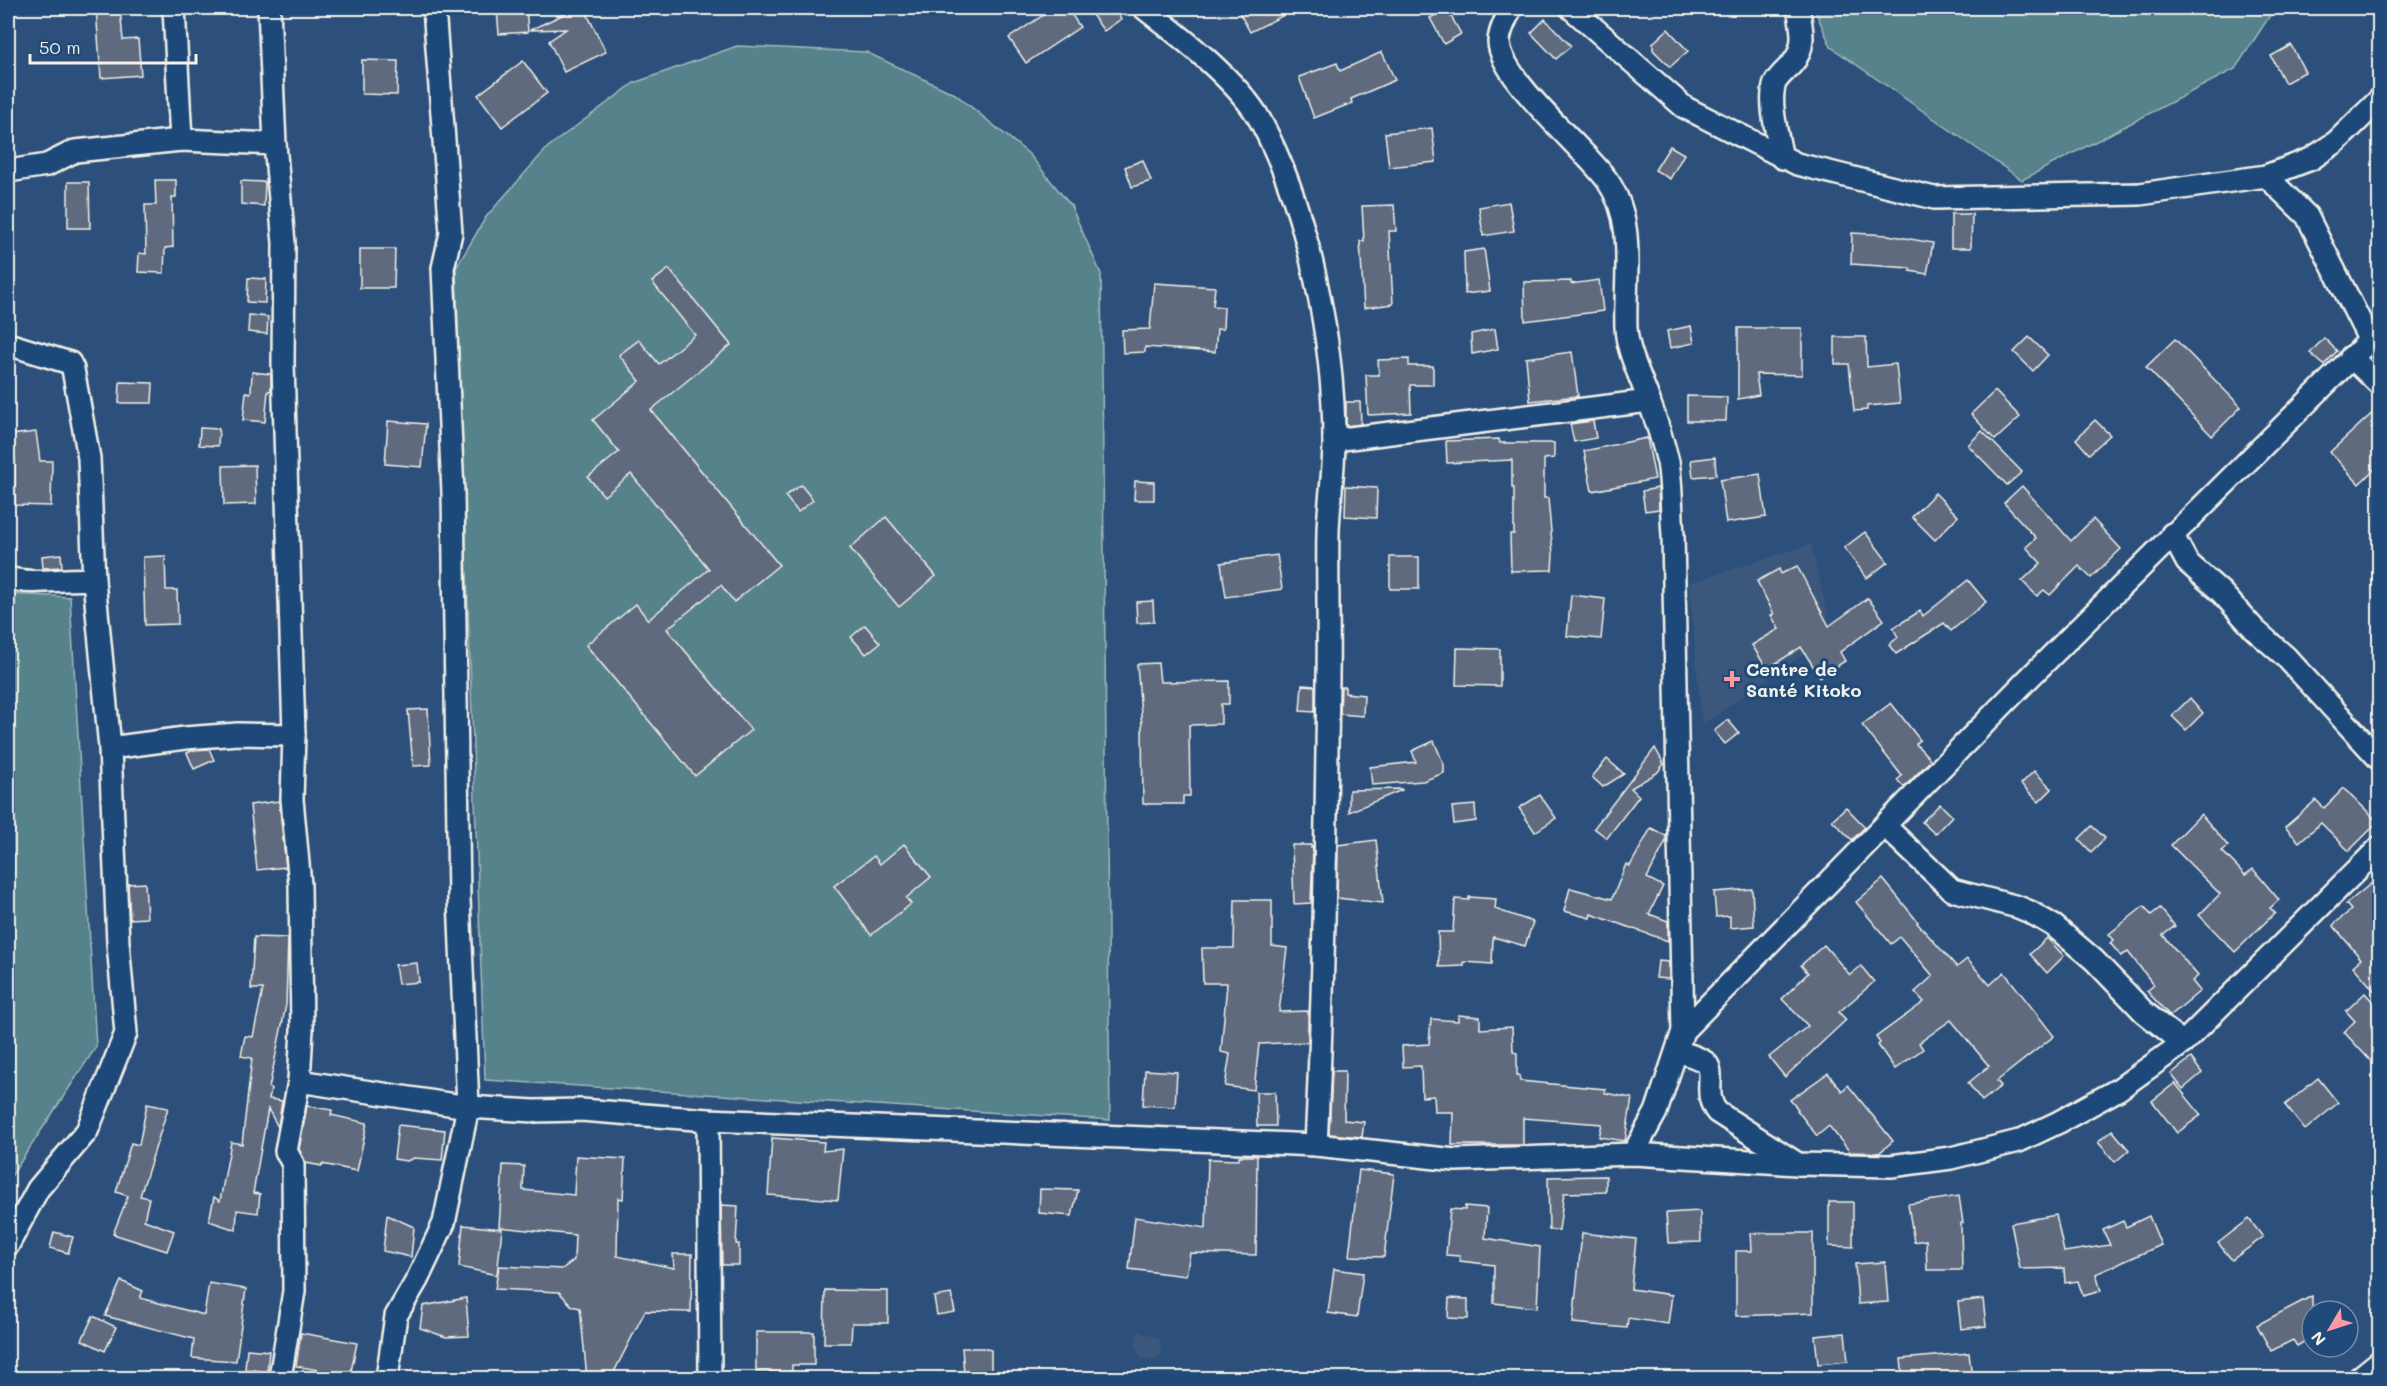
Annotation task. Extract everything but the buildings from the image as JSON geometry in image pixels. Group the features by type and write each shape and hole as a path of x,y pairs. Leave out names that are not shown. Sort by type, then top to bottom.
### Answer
{"street":[{"path":"174,8 181,140"},
{"path":"269,8 275,144 284,243 283,363 294,735 292,799 300,885 302,1029 299,1081 286,1150 293,1164 294,1291 280,1378"},
{"path":"387,1378 396,1316 417,1280 444,1223 468,1107 459,899 453,493 443,268 451,233 434,8"},
{"path":"1144,8 1200,54 1243,95 1259,117 1273,145 1299,215 1318,290 1328,350 1334,440 1328,530 1326,864 1323,1005 1316,1146"},
{"path":"1511,8 1499,38 1500,52 1507,66 1555,124 1607,181 1622,210 1626,252 1626,329 1636,368 1668,463 1673,534 1681,1041 1656,1112 1633,1154"},
{"path":"1571,8 1684,107 1797,164 1934,198 2140,195 2266,176 2311,159 2336,142 2379,99"},
{"path":"1782,158 1773,98 1776,82 1796,60 1801,48 1803,31 1797,8"},
{"path":"8,171 48,165 75,151 181,140 275,144"},
{"path":"1681,1041 1885,826 2172,534 2374,335 2307,216 2266,176"},
{"path":"8,344 64,360 73,369 89,458 94,580 110,748 118,943 126,1037 87,1131 38,1189 8,1245"},
{"path":"2351,357 2379,385"},
{"path":"1334,440 1649,401"},
{"path":"2172,534 2187,562 2221,592 2255,630 2286,657 2379,760"},
{"path":"8,578 34,582 77,578 94,580"},
{"path":"110,748 238,734 294,735"},
{"path":"1885,826 1952,890 2018,907 2054,926 2094,960 2144,1012 2183,1043"},
{"path":"299,1081 468,1107 534,1112 581,1110 708,1120 1316,1146 1455,1160 1633,1154 1798,1164 1891,1166 1951,1158 2019,1140 2059,1122 2119,1089 2183,1043 2379,847"},
{"path":"1681,1041 1708,1066 1709,1098 1717,1112 1798,1164"},
{"path":"708,1120 710,1378"},
{"path":"2359,1378 2379,1362"}],"shaded area":[{"name":"Centre de Santé Kitoko","path":"1811,544 1832,634 1702,725 1689,583"},
{"path":"1138,1331 1159,1338 1162,1355 1155,1360 1141,1358 1136,1347"}],"green space":[{"path":"1814,8 2275,8 2235,69 2022,180 1831,47"},
{"path":"737,46 866,52 955,94 1029,154 1071,206 1101,274 1110,1120 485,1080 456,268 486,217 548,147 634,83"},
{"path":"8,594 70,597 96,1047 8,1181"}],"place":[{"name":"Centre de Santé Kitoko","path":"1732,679"}]}
